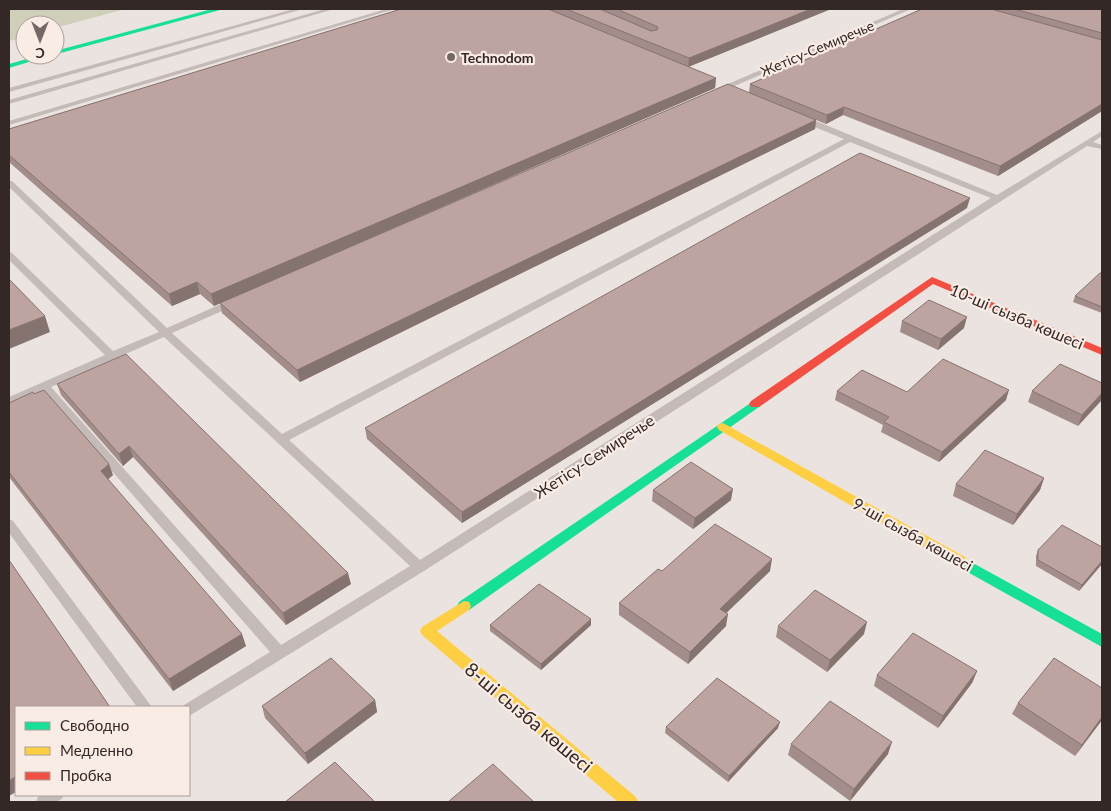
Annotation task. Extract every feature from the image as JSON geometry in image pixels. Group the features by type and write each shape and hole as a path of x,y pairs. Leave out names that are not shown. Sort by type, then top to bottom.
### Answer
{"street":[{"path":"65,40 182,9"},
{"path":"65,50 218,9"},
{"name":"10-ші сызба көшесі","path":"723,427 932,280 1102,352"},
{"name":"8-ші сызба көшесі","path":"630,802 427,631 723,427"},
{"name":"9-ші сызба көшесі","path":"723,427 1102,641"}],"lane":[{"path":"9,90 300,9"},
{"path":"9,102 331,9"},
{"path":"9,123 392,9"},
{"name":"Жетісу-Семиречье","path":"708,95 908,9"},
{"path":"797,116 998,198"},
{"name":"Жетісу-Семиречье","path":"190,709 419,567 1102,133"},
{"path":"282,439 850,139"},
{"path":"1085,144 1102,148"},
{"path":"9,183 165,332 419,567"},
{"path":"9,255 112,356"},
{"path":"9,401 246,297"},
{"path":"44,386 280,654"},
{"path":"9,524 144,706"}],"green space":[{"path":"9,9 125,9 65,25 65,15 15,15 15,40 9,41"}],"building":[{"path":"401,9 548,9 716,78 211,294 197,282 169,294 9,155 9,129"},
{"path":"566,9 600,9 651,31 657,30 658,27 617,9 811,9 689,58"},
{"path":"922,9 991,9 1102,40 1102,104 1000,166 844,107 827,115 750,84"},
{"path":"1014,9 1102,9 1102,33"},
{"path":"728,84 816,120 297,370 220,303"},
{"path":"860,153 970,198 462,512 365,428"},
{"path":"1102,273 1102,307 1075,296"},
{"path":"9,279 45,316 9,330"},
{"path":"929,300 967,317 941,339 902,321"},
{"path":"126,354 348,573 283,613 129,446 119,454 57,384"},
{"path":"943,359 1009,390 942,452 884,422 889,417 837,391 862,370 907,392"},
{"path":"1060,364 1102,383 1102,393 1082,415 1032,391"},
{"path":"44,390 109,464 101,471 242,634 169,679 9,472 9,403 33,392 34,394"},
{"path":"985,450 1044,478 1017,514 956,484"},
{"path":"691,462 733,489 695,518 653,490"},
{"path":"715,524 772,559 720,609 728,614 690,652 619,603 658,569 662,571"},
{"path":"1062,525 1102,547 1102,561 1082,585 1038,560 1038,550"},
{"path":"9,560 109,706 15,706 15,777 9,781"},
{"path":"539,584 591,619 541,664 490,625"},
{"path":"815,590 867,622 830,660 778,626"},
{"path":"913,633 977,671 943,716 877,675"},
{"path":"331,658 375,700 305,753 262,706"},
{"path":"1054,658 1102,688 1102,717 1082,745 1018,703"},
{"path":"717,678 780,722 729,776 666,727"},
{"path":"830,701 892,742 854,789 791,744"},
{"path":"335,762 375,802 285,802"},
{"path":"493,764 534,802 448,802"}],"traffic: fast":[{"path":"65,50 218,9"},
{"path":"9,66 15,64"},
{"path":"464,606 755,404"},
{"path":"960,561 1102,641"}],"traffic: slow":[{"path":"723,427 960,561"},
{"path":"464,606 427,631 630,802"}],"traffic: jam":[{"path":"755,404 932,280 1102,352"}],"place":[{"name":"Technodom","path":"451,57"}]}
